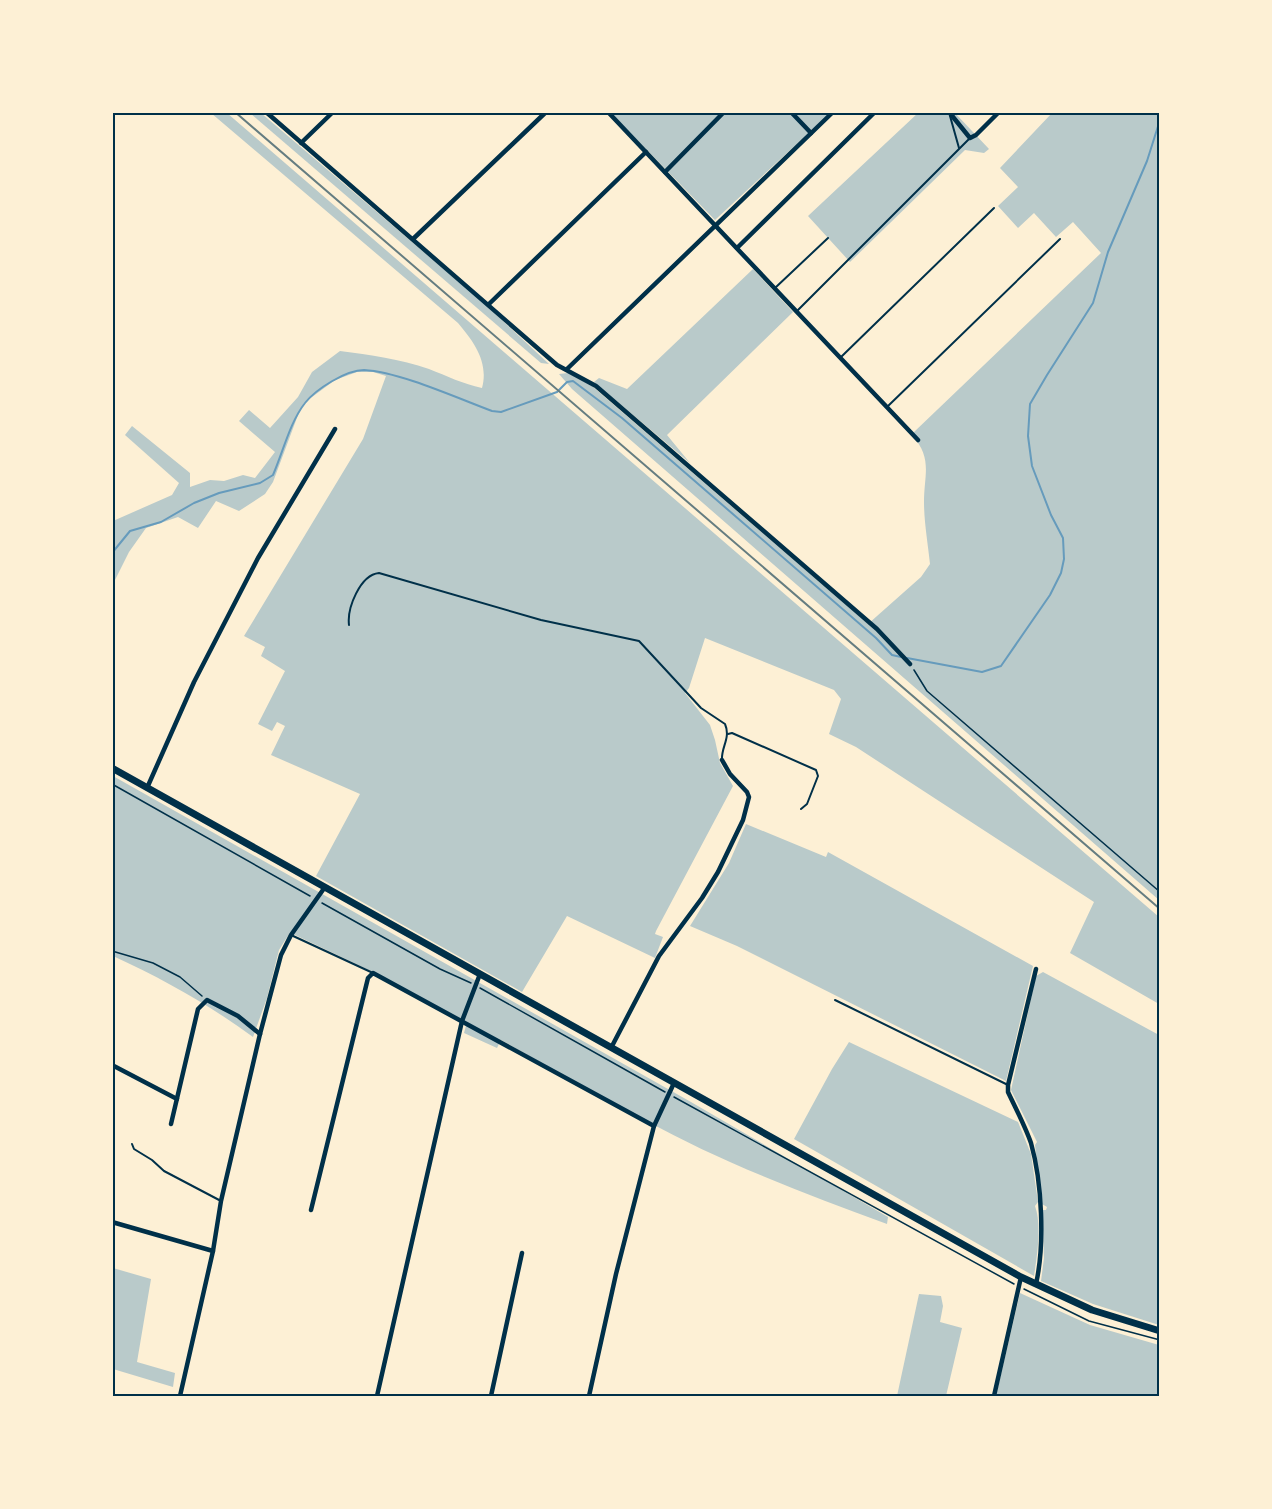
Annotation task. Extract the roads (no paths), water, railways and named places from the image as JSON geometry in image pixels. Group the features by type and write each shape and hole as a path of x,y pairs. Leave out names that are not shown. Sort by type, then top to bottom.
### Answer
{"main road":[{"path":"112,768 1021,1276 1092,1310 1160,1331"}],"street":[{"path":"266,112 557,365 605,394 877,629 910,664"},
{"path":"301,143 333,112"},
{"path":"608,112 918,440"},
{"path":"664,172 724,112"},
{"path":"791,112 811,133"},
{"path":"567,369 832,112"},
{"path":"737,248 875,112"},
{"path":"949,113 970,138 999,112"},
{"path":"413,240 545,113"},
{"path":"489,304 646,153"},
{"path":"147,788 187,696 258,558 335,429"},
{"path":"611,1048 659,956 696,907 718,872 743,820 749,797 722,760"},
{"path":"180,1396 213,1251 221,1201 281,955 291,935 325,887"},
{"path":"1036,969 1008,1085 1008,1092 1034,1154 1040,1206 1040,1254 1036,1284"},
{"path":"311,1210 354,1030 368,978 373,973 654,1126"},
{"path":"377,1396 462,1021 480,974"},
{"path":"171,1124 198,1010 207,1000 238,1016 260,1034"},
{"path":"112,1065 177,1099"},
{"path":"589,1396 616,1274 654,1126 674,1083"},
{"path":"112,1222 213,1251"},
{"path":"491,1396 522,1253"},
{"path":"994,1396 1021,1276"}],"lane":[{"path":"949,113 959,148"},
{"path":"798,311 970,138"},
{"path":"840,358 994,208"},
{"path":"775,288 828,238"},
{"path":"887,407 1060,239"},
{"path":"349,625 350,610 362,584 373,574 379,573 541,620 612,633 639,641 701,708 725,724 728,734 722,760"},
{"path":"728,734 732,733 816,770 818,776 807,804 801,809"},
{"path":"291,935 373,973"},
{"path":"835,1000 1008,1085"},
{"path":"132,1144 134,1149 153,1160 164,1172 221,1201"}],"waterway":[{"path":"907,658 982,672 1001,666 1050,595 1061,573 1064,559 1063,538 1051,515 1032,466 1028,436 1030,404 1093,303 1108,252 1147,161 1160,120"},
{"path":"112,553 130,531 161,522 194,503 219,493 260,483 273,475 291,428 305,403 324,386 349,373 364,370 394,375 492,411 501,412 557,392 567,382 573,381 622,418 876,638 892,655 901,657"}],"railway":[{"path":"235,112 1160,909"}]}
